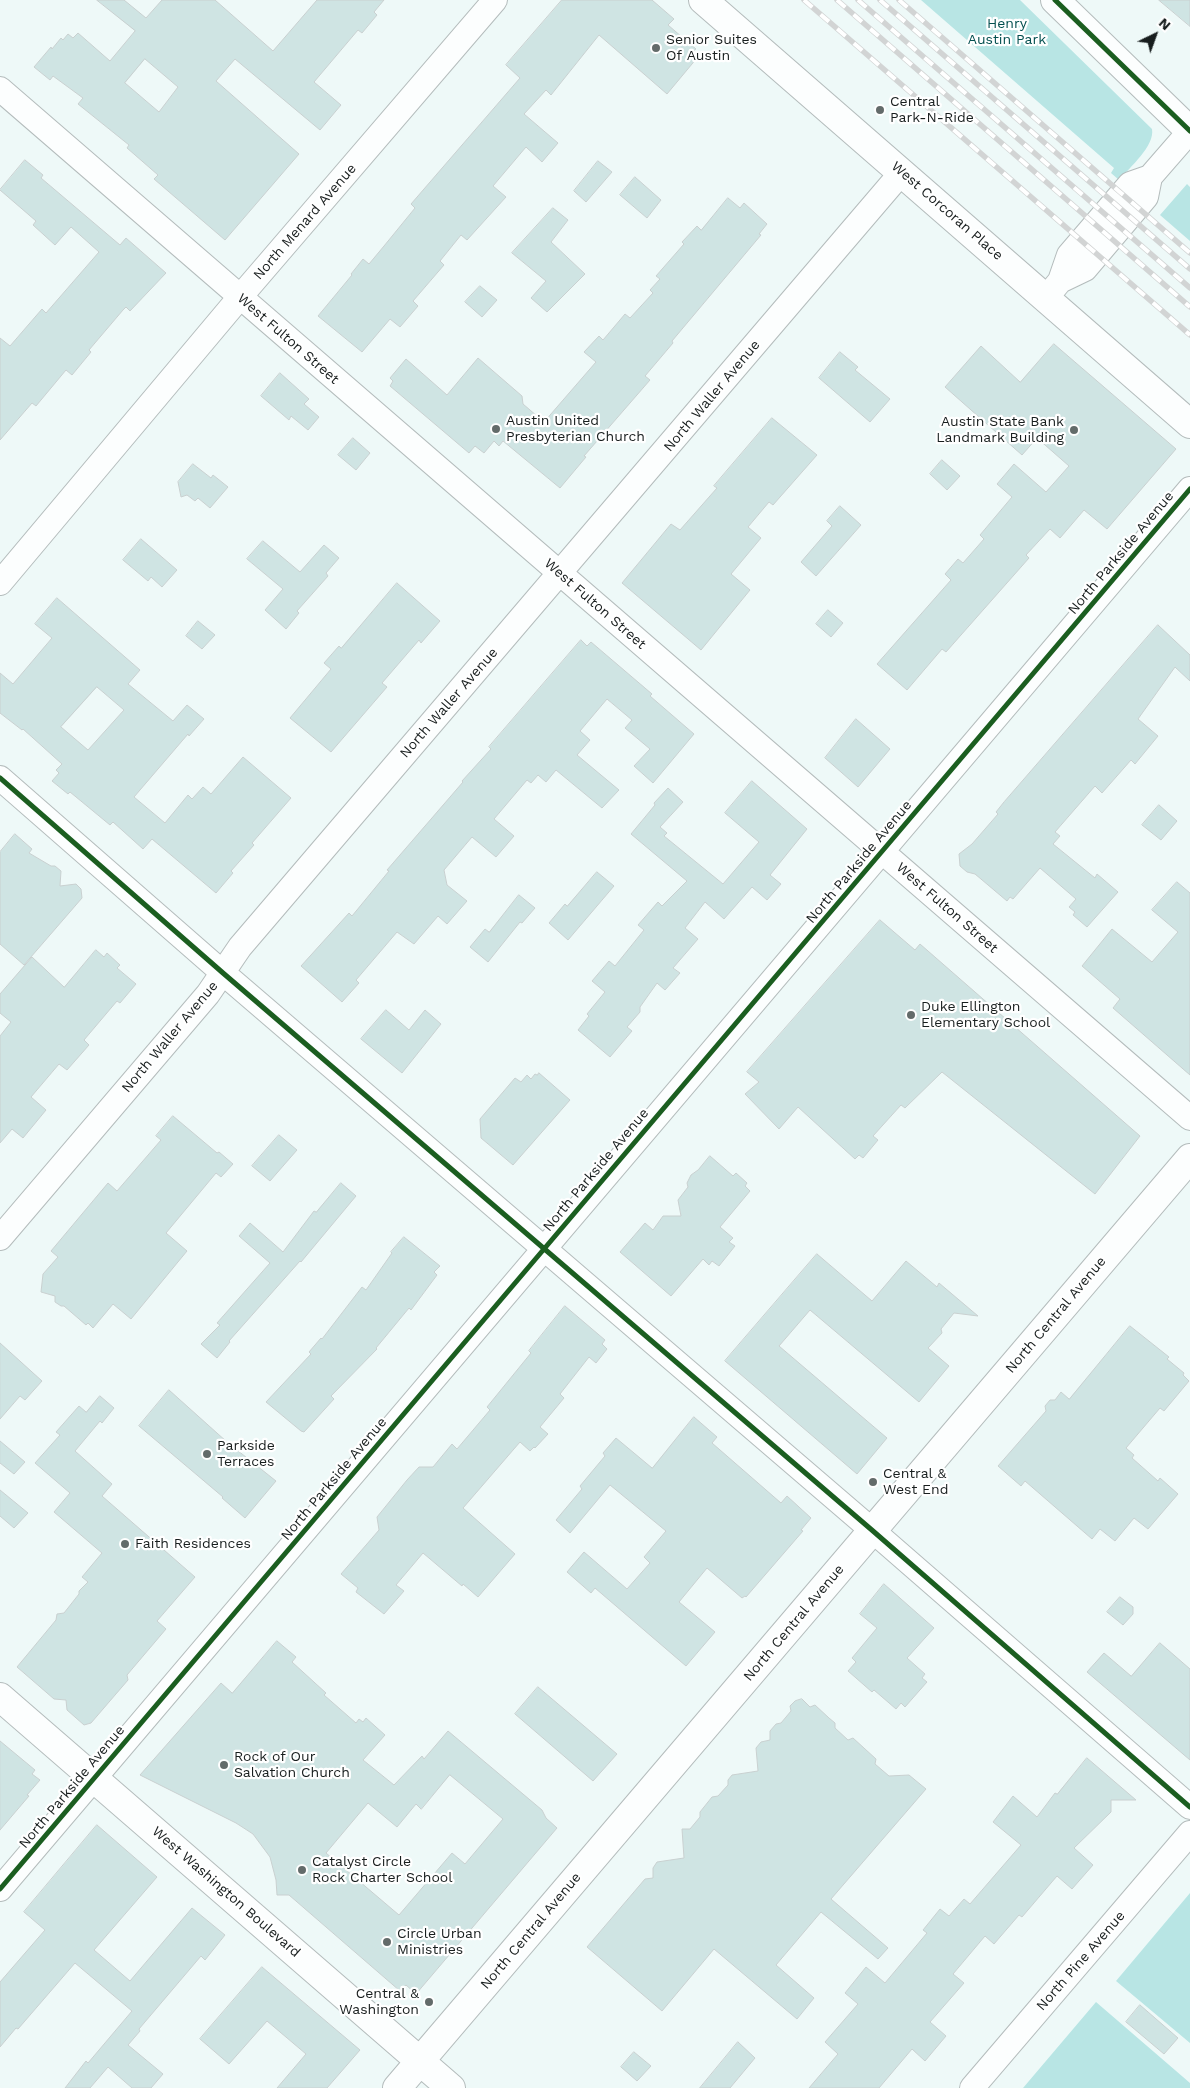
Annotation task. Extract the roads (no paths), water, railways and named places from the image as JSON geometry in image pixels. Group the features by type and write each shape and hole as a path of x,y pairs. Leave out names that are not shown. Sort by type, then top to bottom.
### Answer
{"street":[{"name":"North Menard Avenue","path":"0,583 240,297 495,0"},
{"name":"West Corcoran Place","path":"703,0 902,172 1053,289 1190,424"},
{"path":"1053,289 1069,255 1130,184 1150,177 1190,131 1055,0"},
{"name":"West Fulton Street","path":"0,89 1190,1118"},
{"name":"North Waller Avenue","path":"0,1238 208,994 240,947 902,172"},
{"name":"North Parkside Avenue","path":"0,1889 1190,489"},
{"path":"0,778 223,973 873,1531 1190,1808"},
{"name":"North Central Avenue","path":"398,2088 1190,1158"},
{"name":"West Washington Boulevard","path":"0,1697 451,2088"},
{"name":"North Pine Avenue","path":"972,2088 1190,1833"}],"railway":[{"path":"804,0 1190,335"},
{"path":"837,0 1190,307"},
{"path":"858,0 1190,288"},
{"path":"880,0 1190,269"},
{"path":"899,0 1190,253"}],"place":[{"name":"Senior Suites Of Austin","path":"656,48"},
{"name":"Central Park-N-Ride","path":"880,110"},
{"name":"Austin United Presbyterian Church","path":"496,429"},
{"name":"Austin State Bank Landmark Building","path":"1074,430"},
{"name":"Duke Ellington Elementary School","path":"911,1015"},
{"name":"Parkside Terraces","path":"207,1454"},
{"name":"Central & West End","path":"873,1482"},
{"name":"Faith Residences","path":"125,1544"},
{"name":"Rock of Our Salvation Church","path":"224,1765"},
{"name":"Catalyst Circle Rock Charter School","path":"302,1870"},
{"name":"Circle Urban Ministries","path":"387,1942"},
{"name":"Central & Washington","path":"429,2002"}],"park label":[{"name":"Henry Austin Park","path":"1007,32"}]}
